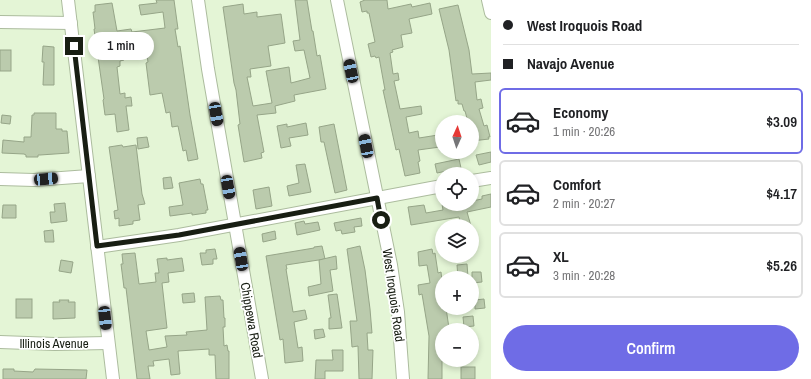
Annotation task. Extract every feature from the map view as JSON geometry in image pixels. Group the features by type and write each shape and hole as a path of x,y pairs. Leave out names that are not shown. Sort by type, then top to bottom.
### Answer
{"street":[{"path":"68,0 112,379"},
{"name":"Chippewa Road","path":"198,0 208,69 262,379"},
{"name":"West Iroquois Road","path":"337,0 394,282 401,342 403,379"},
{"path":"488,0 491,13"},
{"path":"0,22 71,23"},
{"path":"0,179 34,180 89,176"},
{"path":"479,180 491,178"},
{"path":"97,246 173,236 435,187"},
{"name":"Illinois Avenue","path":"0,342 55,344 108,343"}],"building":[{"path":"156,0 174,0 178,29 175,29 178,47 180,46 198,159 188,161 186,150 183,151 178,126 172,127 170,112 166,113 162,93 150,95 145,42 126,44 127,50 123,51 124,60 120,61 120,66 117,67 120,94 125,93 125,98 131,97 132,106 126,106 129,130 117,132 115,114 105,115 94,29 93,12 95,12 95,5 112,3 117,31 131,29 132,32 165,28 163,12 141,15 139,5 157,3"},
{"path":"295,0 307,0 317,56 320,55 326,89 294,95 295,101 275,106 276,113 257,115 264,152 261,153 262,158 244,162 238,125 240,124 236,90 223,7 243,4 244,14 257,12 257,17 281,14 285,43 268,46 271,66 250,69 251,77 247,77 253,106 272,103 266,71 289,67 291,83 310,78 304,50 295,51 293,41 300,40"},
{"path":"365,0 387,0 388,9 411,4 412,7 430,3 432,14 409,19 412,33 401,35 403,47 392,50 393,52 390,53 393,74 398,73 399,80 394,81 400,109 421,106 422,114 406,117 409,133 418,131 419,138 435,135 435,148 418,150 420,173 405,176 399,149 396,150 383,90 385,90 379,57 371,57 368,44 375,42 369,13 367,13 367,11 362,12 360,2"},
{"path":"458,5 469,50 472,74 491,73 491,80 475,82 477,100 481,99 483,108 479,109 484,126 487,125 490,137 488,137 489,139 479,140 479,115 466,115 462,104 458,104 458,100 456,101 449,50 439,9"},
{"path":"43,46 54,47 54,85 43,85"},
{"path":"0,50 11,50 11,71 0,71"},
{"path":"34,113 56,113 56,129 67,131 69,153 26,157 24,154 2,153 3,140 24,142 24,137 31,137 32,115 34,115"},
{"path":"2,115 11,116 10,124 1,123"},
{"path":"306,123 308,135 289,138 291,146 281,148 277,126 287,124 287,127"},
{"path":"334,124 347,190 335,193 324,142 321,142 319,127"},
{"path":"147,137 149,147 138,149 137,138"},
{"path":"122,145 123,147 136,145 142,194 145,204 138,205 140,220 133,221 133,224 119,226 119,218 115,219 114,211 118,210 109,147"},
{"path":"491,152 491,162 479,165 477,159 479,159 479,154"},
{"path":"459,159 461,167 436,167 435,164"},
{"path":"305,164 311,192 289,196 287,186 299,183 296,165"},
{"path":"171,177 173,188 164,189 163,178"},
{"path":"200,179 201,184 203,184 208,210 206,210 206,213 170,216 169,207 183,205 179,183"},
{"path":"269,187 272,206 256,209 253,190"},
{"path":"491,194 491,207 479,210 479,200 482,199 482,196"},
{"path":"65,203 67,221 51,223 50,212 55,212 54,204"},
{"path":"3,205 16,205 16,218 2,218"},
{"path":"424,205 426,213 437,211 472,211 467,212 469,219 459,219 459,217 435,219 435,221 411,225 408,207"},
{"path":"361,218 362,226 354,227 355,232 342,234 341,230 336,231 334,223"},
{"path":"304,221 305,224 318,222 320,230 297,235 295,223"},
{"path":"53,230 54,242 45,242 44,231"},
{"path":"275,231 276,239 263,242 262,234"},
{"path":"322,246 325,259 286,265 293,312 305,310 307,319 294,322 298,348 302,347 303,361 285,363 283,339 280,340 266,256"},
{"path":"360,246 370,309 372,333 367,333 368,350 373,350 372,379 359,379 358,346 352,347 350,321 357,321 347,249"},
{"path":"215,249 217,259 213,259 213,264 202,265 200,253 206,253 206,250"},
{"path":"432,249 433,254 435,253 435,263 436,263 438,271 435,271 435,315 447,315 448,323 435,323 435,367 442,367 442,379 428,379 429,336 422,294 419,295 418,285 430,283 427,265 419,266 418,252"},
{"path":"135,253 139,284 156,282 155,273 159,273 157,259 167,258 167,260 182,258 184,271 168,273 169,282 162,283 167,328 146,331 149,350 167,347 165,336 187,335 186,332 207,330 205,297 220,296 221,300 223,300 225,318 225,327 223,327 224,346 227,345 229,351 229,379 216,379 215,355 209,355 209,349 178,351 180,374 171,375 169,359 153,361 154,366 148,366 150,379 137,379 126,288 124,288 121,264 123,264 122,254"},
{"path":"336,256 337,269 330,270 333,291 309,296 308,287 321,284 319,260"},
{"path":"61,260 73,262 71,273 59,271"},
{"path":"467,264 468,271 457,271 457,265"},
{"path":"479,272 481,272 482,282 479,282"},
{"path":"194,293 195,302 183,303 182,294"},
{"path":"337,294 342,328 329,329 329,318 331,318 328,295"},
{"path":"16,299 32,299 32,318 16,318"},
{"path":"484,299 485,308 479,309 479,300"},
{"path":"59,300 69,300 68,302 75,302 75,318 53,319 53,302 60,302"},
{"path":"473,316 474,323 464,323 463,317"},
{"path":"323,329 325,337 315,339 314,330"},
{"path":"332,350 343,350 343,371 325,371 325,379 315,379 316,360 333,360"},
{"path":"461,367 475,367 475,379 461,379"},
{"path":"3,369 33,372 35,369 87,370 86,379 3,379"}],"route":[{"path":"74,46 97,246 179,235 377,198 381,220"}]}
